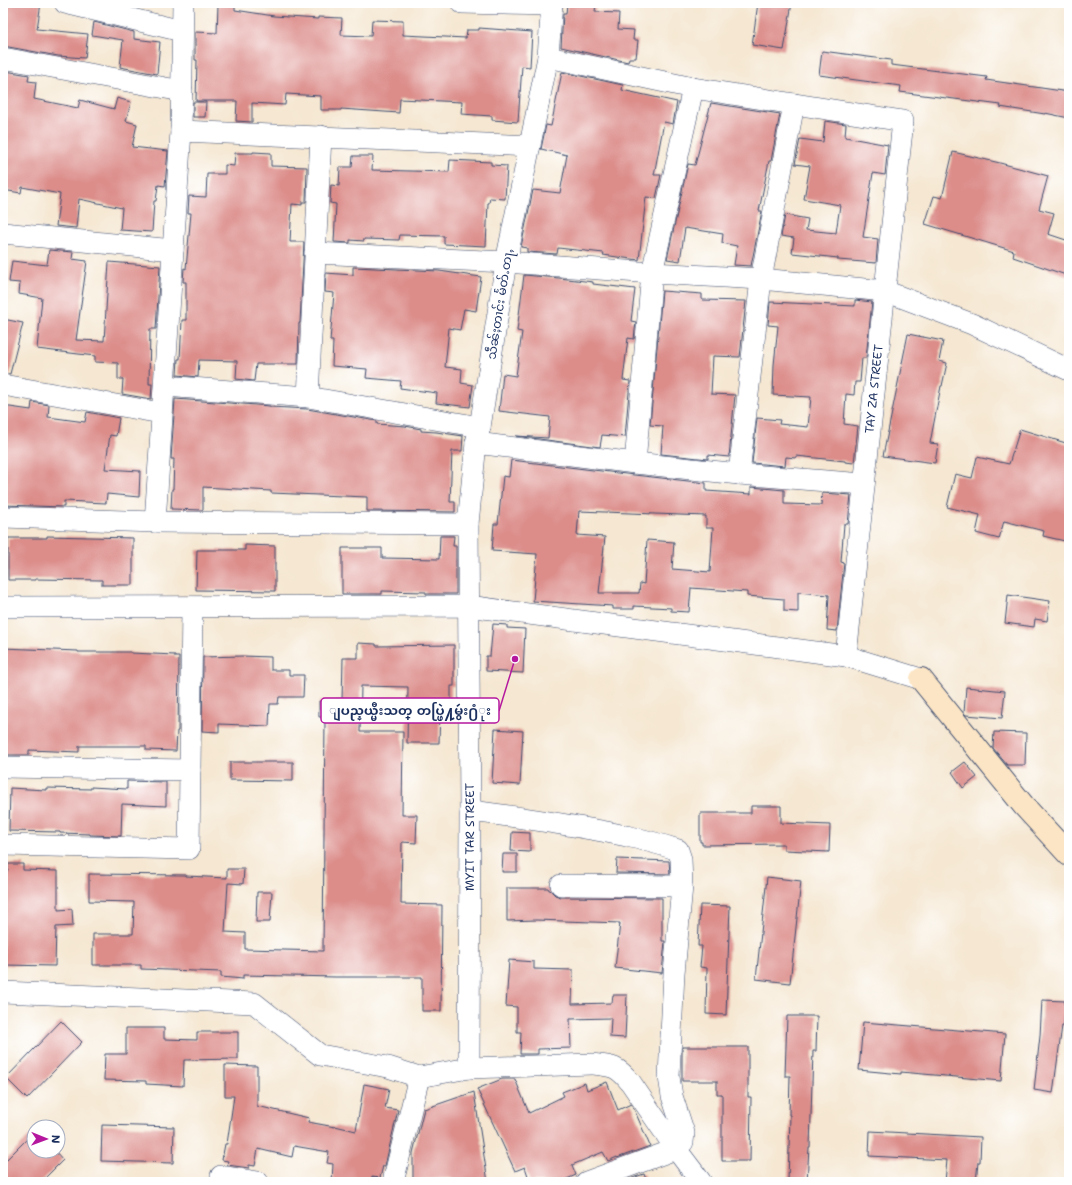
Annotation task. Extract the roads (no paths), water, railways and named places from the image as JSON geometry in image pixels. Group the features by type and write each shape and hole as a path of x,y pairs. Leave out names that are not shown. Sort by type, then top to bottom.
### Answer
{"street":[{"path":"65,3 182,31"},
{"path":"155,522 161,413 181,131 183,3"},
{"path":"462,3 552,4"},
{"name":"သဵၼ်ႈတၢင်း မႅတ်ႉတႃႇ","path":"468,606 468,524 478,435 506,262 548,57 552,4"},
{"path":"548,57 693,88 794,104 760,279 739,474"},
{"path":"3,58 182,91"},
{"path":"635,463 652,273 693,88"},
{"name":"TAY ZA STREET","path":"794,104 903,121 846,656"},
{"path":"181,131 530,146"},
{"path":"308,397 321,136"},
{"path":"3,233 173,250"},
{"path":"315,253 506,262 652,273 760,279 885,291 972,324 1069,370"},
{"path":"3,385 161,413"},
{"path":"164,386 308,397 478,435 635,463 739,474 864,484"},
{"path":"3,517 155,522 468,524"},
{"path":"3,607 468,606 846,656 921,679 1024,806 1069,855"},
{"name":"MYIT TAR STREET","path":"468,606 470,810 469,1068"},
{"path":"3,845 189,849 192,607"},
{"path":"3,768 190,770"},
{"path":"470,810 617,834 657,843 678,850 682,859 682,886 674,973 669,1077 672,1096 685,1137 683,1142 676,1149 586,1182"},
{"path":"561,885 682,886"},
{"path":"3,992 254,1003 320,1055 388,1067 419,1077 469,1068 592,1064 611,1066 624,1074 631,1083 676,1149 701,1182"},
{"path":"393,1182 419,1077"},
{"path":"221,1176 258,1182"}],"place":[{"name":"ျပည္နယ္မီးသတ္ တပ္ဖြဲ႔မွဴး႐ံုး","path":"515,659"}]}
